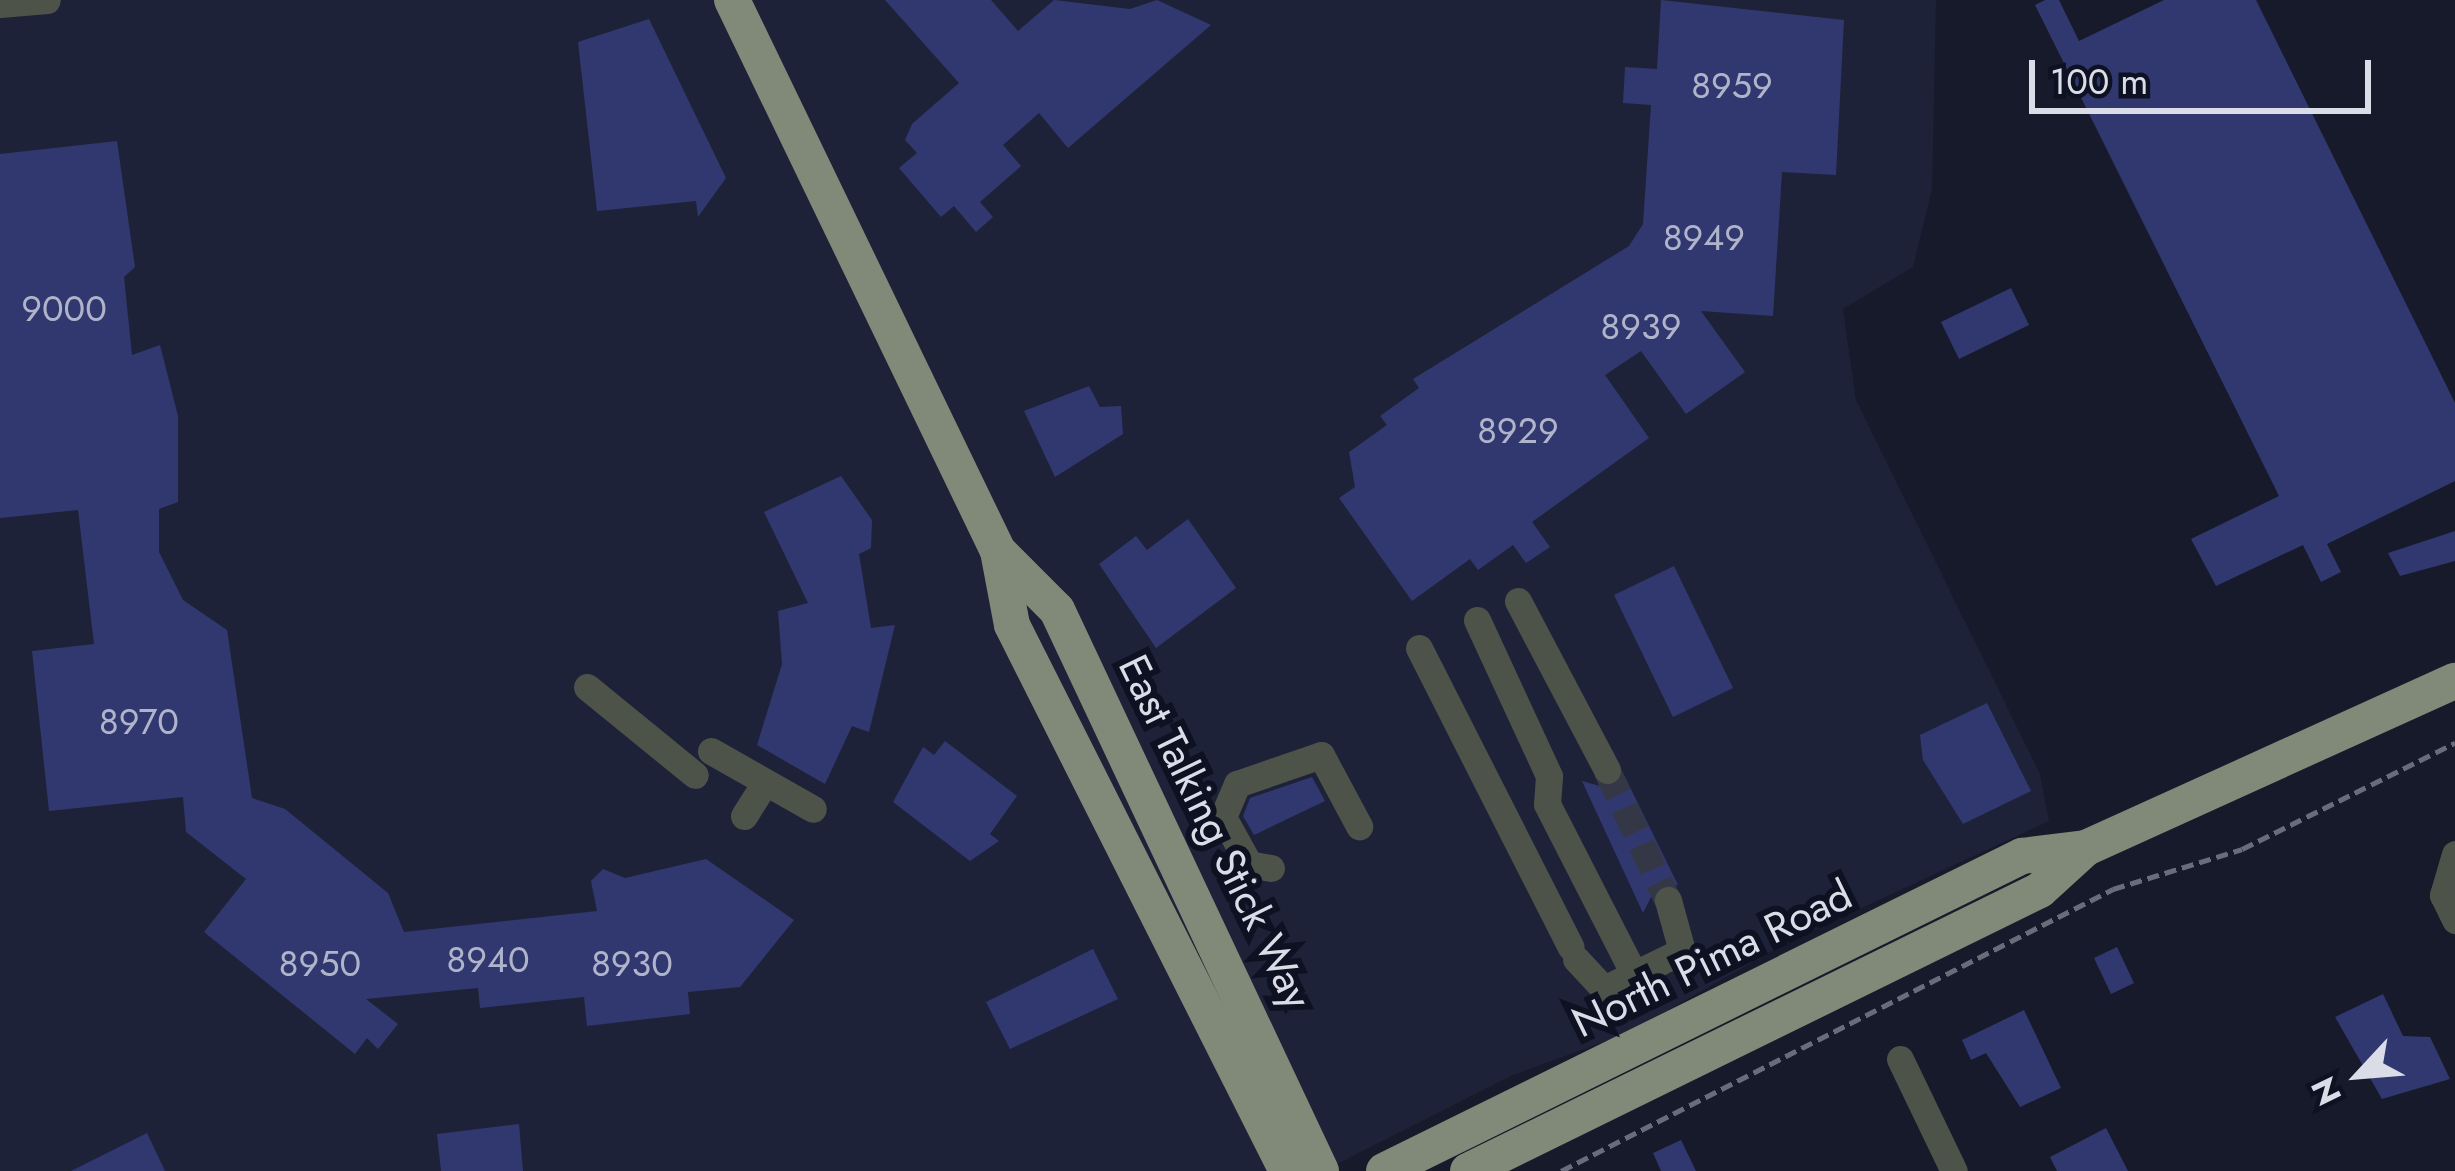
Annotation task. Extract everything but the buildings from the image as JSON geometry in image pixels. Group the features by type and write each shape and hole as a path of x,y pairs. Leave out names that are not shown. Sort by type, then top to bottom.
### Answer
{"main road":[{"name":"East Talking Stick Way","path":"732,0 998,550 1029,657 1287,1171"},
{"name":"East Talking Stick Way","path":"998,550 1057,610 1321,1171"},
{"path":"1029,657 1074,705 1115,784 1145,791"},
{"name":"North Pima Road","path":"1384,1171 2023,856 2086,848 2455,681"},
{"name":"North Pima Road","path":"1468,1171 2040,890 2086,848"}],"street":[{"path":"0,4 47,0"},
{"path":"1518,601 1607,770"},
{"path":"1477,620 1595,902 1634,976"},
{"path":"1419,648 1573,953 1604,989 1682,951 1668,900"},
{"path":"587,688 695,775"},
{"path":"711,751 814,809"},
{"path":"1271,868 1250,864 1222,817 1226,795 1248,779 1322,755 1359,826"},
{"path":"744,816 765,782"},
{"path":"2455,854 2443,895 2455,920"},
{"path":"1535,876 1595,902"},
{"path":"1900,1059 1954,1171"}],"path":[{"path":"1561,1171 2114,889 2242,849 2455,743"}],"shaded area":[{"path":"0,0 1936,0 1932,189 1913,267 1843,309 1856,400 2040,774 2049,821 1788,942 1628,1033 1513,1075 1323,1171 0,1171"}],"tunnel":[{"path":"1607,770 1668,900"}]}
